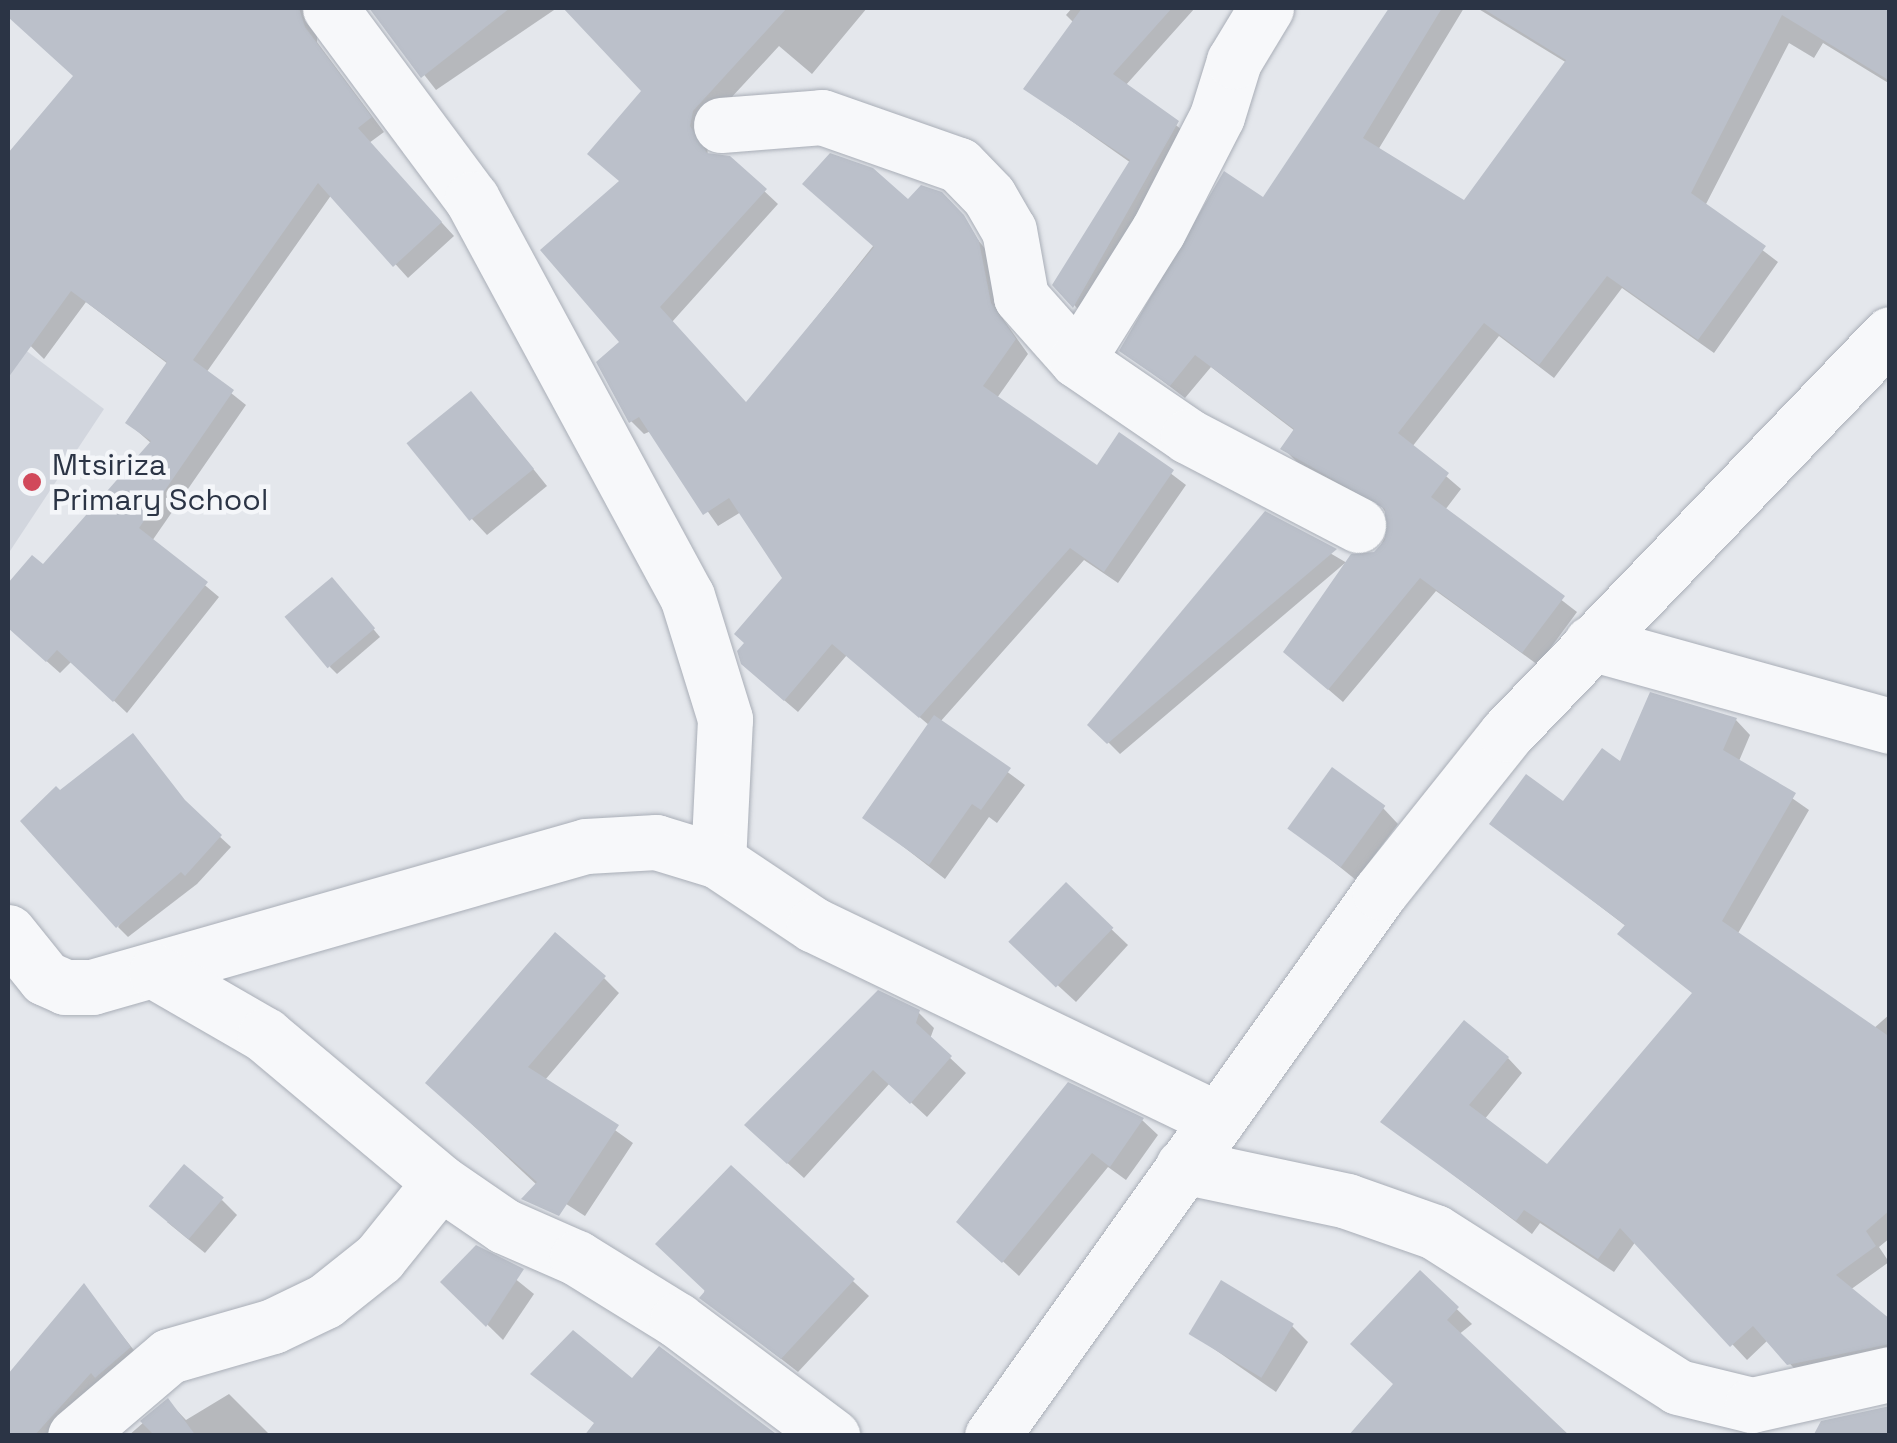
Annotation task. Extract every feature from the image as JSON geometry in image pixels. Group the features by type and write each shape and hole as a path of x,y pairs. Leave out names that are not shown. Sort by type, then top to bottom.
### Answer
{"street":[{"path":"330,8 472,199 687,596 725,719 718,860"},
{"path":"1077,360 1158,231 1218,116 1234,62 1266,8"},
{"path":"721,125 822,117 959,165 989,196 1008,230 1021,296 1077,360 1188,436 1358,525"},
{"path":"992,1436 1392,878 1506,734 1890,334"},
{"path":"1592,643 1890,726"},
{"path":"8,932 45,978 65,987 156,972 586,846 656,842 718,860 814,925 1218,1119"},
{"path":"156,972 279,1046 440,1182 504,1226 577,1258 678,1320 832,1436"},
{"path":"1183,1166 1347,1201 1435,1232 1678,1387 1752,1405 1890,1374"},
{"path":"75,1436 168,1356 274,1326 325,1301 379,1258 440,1182"}],"shaded area":[{"name":"Mtsiriza Primary School","path":"8,337 104,409 8,554"}],"building":[{"path":"8,8 299,8 305,27 372,117 358,128 442,222 393,267 318,183 193,360 234,390 139,528 208,582 113,702 57,650 46,662 8,628 8,583 32,555 43,564 151,441 125,423 167,362 71,291 8,378 8,153 73,76 8,17"},
{"path":"369,8 510,8 421,78"},
{"path":"563,8 787,8 693,111 690,126 707,153 730,156 767,189 660,307 746,402 874,247 802,184 830,153 873,168 908,199 921,185 942,192 964,215 979,241 991,303 1016,339 983,386 1097,465 1119,432 1174,470 1104,572 1070,548 919,718 832,644 784,701 741,664 737,651 744,643 734,634 782,578 729,498 703,515 639,417 629,423 596,362 619,342 540,250 619,181 587,154 641,91"},
{"path":"1082,8 1172,8 1113,74 1179,121 1073,308 1052,285 1130,160 1023,89"},
{"path":"1389,8 1442,8 1363,138 1464,200 1566,60 1482,8 1890,8 1890,81 1782,15 1691,193 1766,246 1698,340 1607,276 1539,365 1484,323 1398,433 1449,473 1431,497 1565,596 1522,653 1420,578 1328,690 1283,652 1351,554 1374,552 1385,540 1385,509 1280,449 1294,429 1195,355 1170,386 1119,351 1224,171 1263,197"},
{"path":"471,391 534,469 469,521 406,443"},
{"path":"1265,511 1337,549 1107,744 1087,725"},
{"path":"332,577 375,628 328,668 285,617"},
{"path":"1650,692 1737,718 1723,750 1796,793 1722,921 1890,1037 1890,1210 1866,1231 1876,1246 1836,1275 1890,1319 1890,1344 1787,1365 1753,1326 1730,1347 1620,1228 1598,1259 1524,1210 1516,1221 1380,1122 1464,1020 1509,1057 1469,1105 1547,1164 1692,993 1617,934 1625,925 1489,824 1526,774 1563,801 1602,748 1620,761"},
{"path":"934,715 1011,768 981,810 972,804 929,865 862,818"},
{"path":"133,733 185,800 222,835 185,876 181,872 116,928 20,821 56,786 60,790"},
{"path":"1332,767 1385,806 1341,867 1287,828"},
{"path":"1066,882 1113,928 1056,988 1008,942"},
{"path":"555,932 606,976 528,1067 619,1125 559,1216 521,1199 537,1182 425,1083"},
{"path":"878,990 920,1010 916,1023 952,1056 910,1104 873,1070 787,1164 744,1125"},
{"path":"1068,1082 1144,1118 1110,1167 1092,1153 1002,1263 956,1222"},
{"path":"184,1164 224,1197 188,1240 149,1206"},
{"path":"731,1165 855,1279 781,1359 699,1298 705,1291 655,1244"},
{"path":"476,1245 524,1269 486,1327 440,1282"},
{"path":"1420,1270 1459,1307 1447,1320 1570,1436 1348,1436 1393,1384 1350,1344"},
{"path":"1221,1280 1294,1324 1261,1378 1189,1334"},
{"path":"84,1283 131,1347 95,1378 91,1373 34,1436 8,1436 8,1374"},
{"path":"573,1330 632,1378 659,1346 779,1436 584,1436 594,1423 530,1374"},
{"path":"168,1398 196,1436 155,1436 140,1421"},
{"path":"1890,1406 1890,1436 1813,1436 1821,1421"}],"place":[{"name":"Mtsiriza Primary School","path":"32,482"}]}
